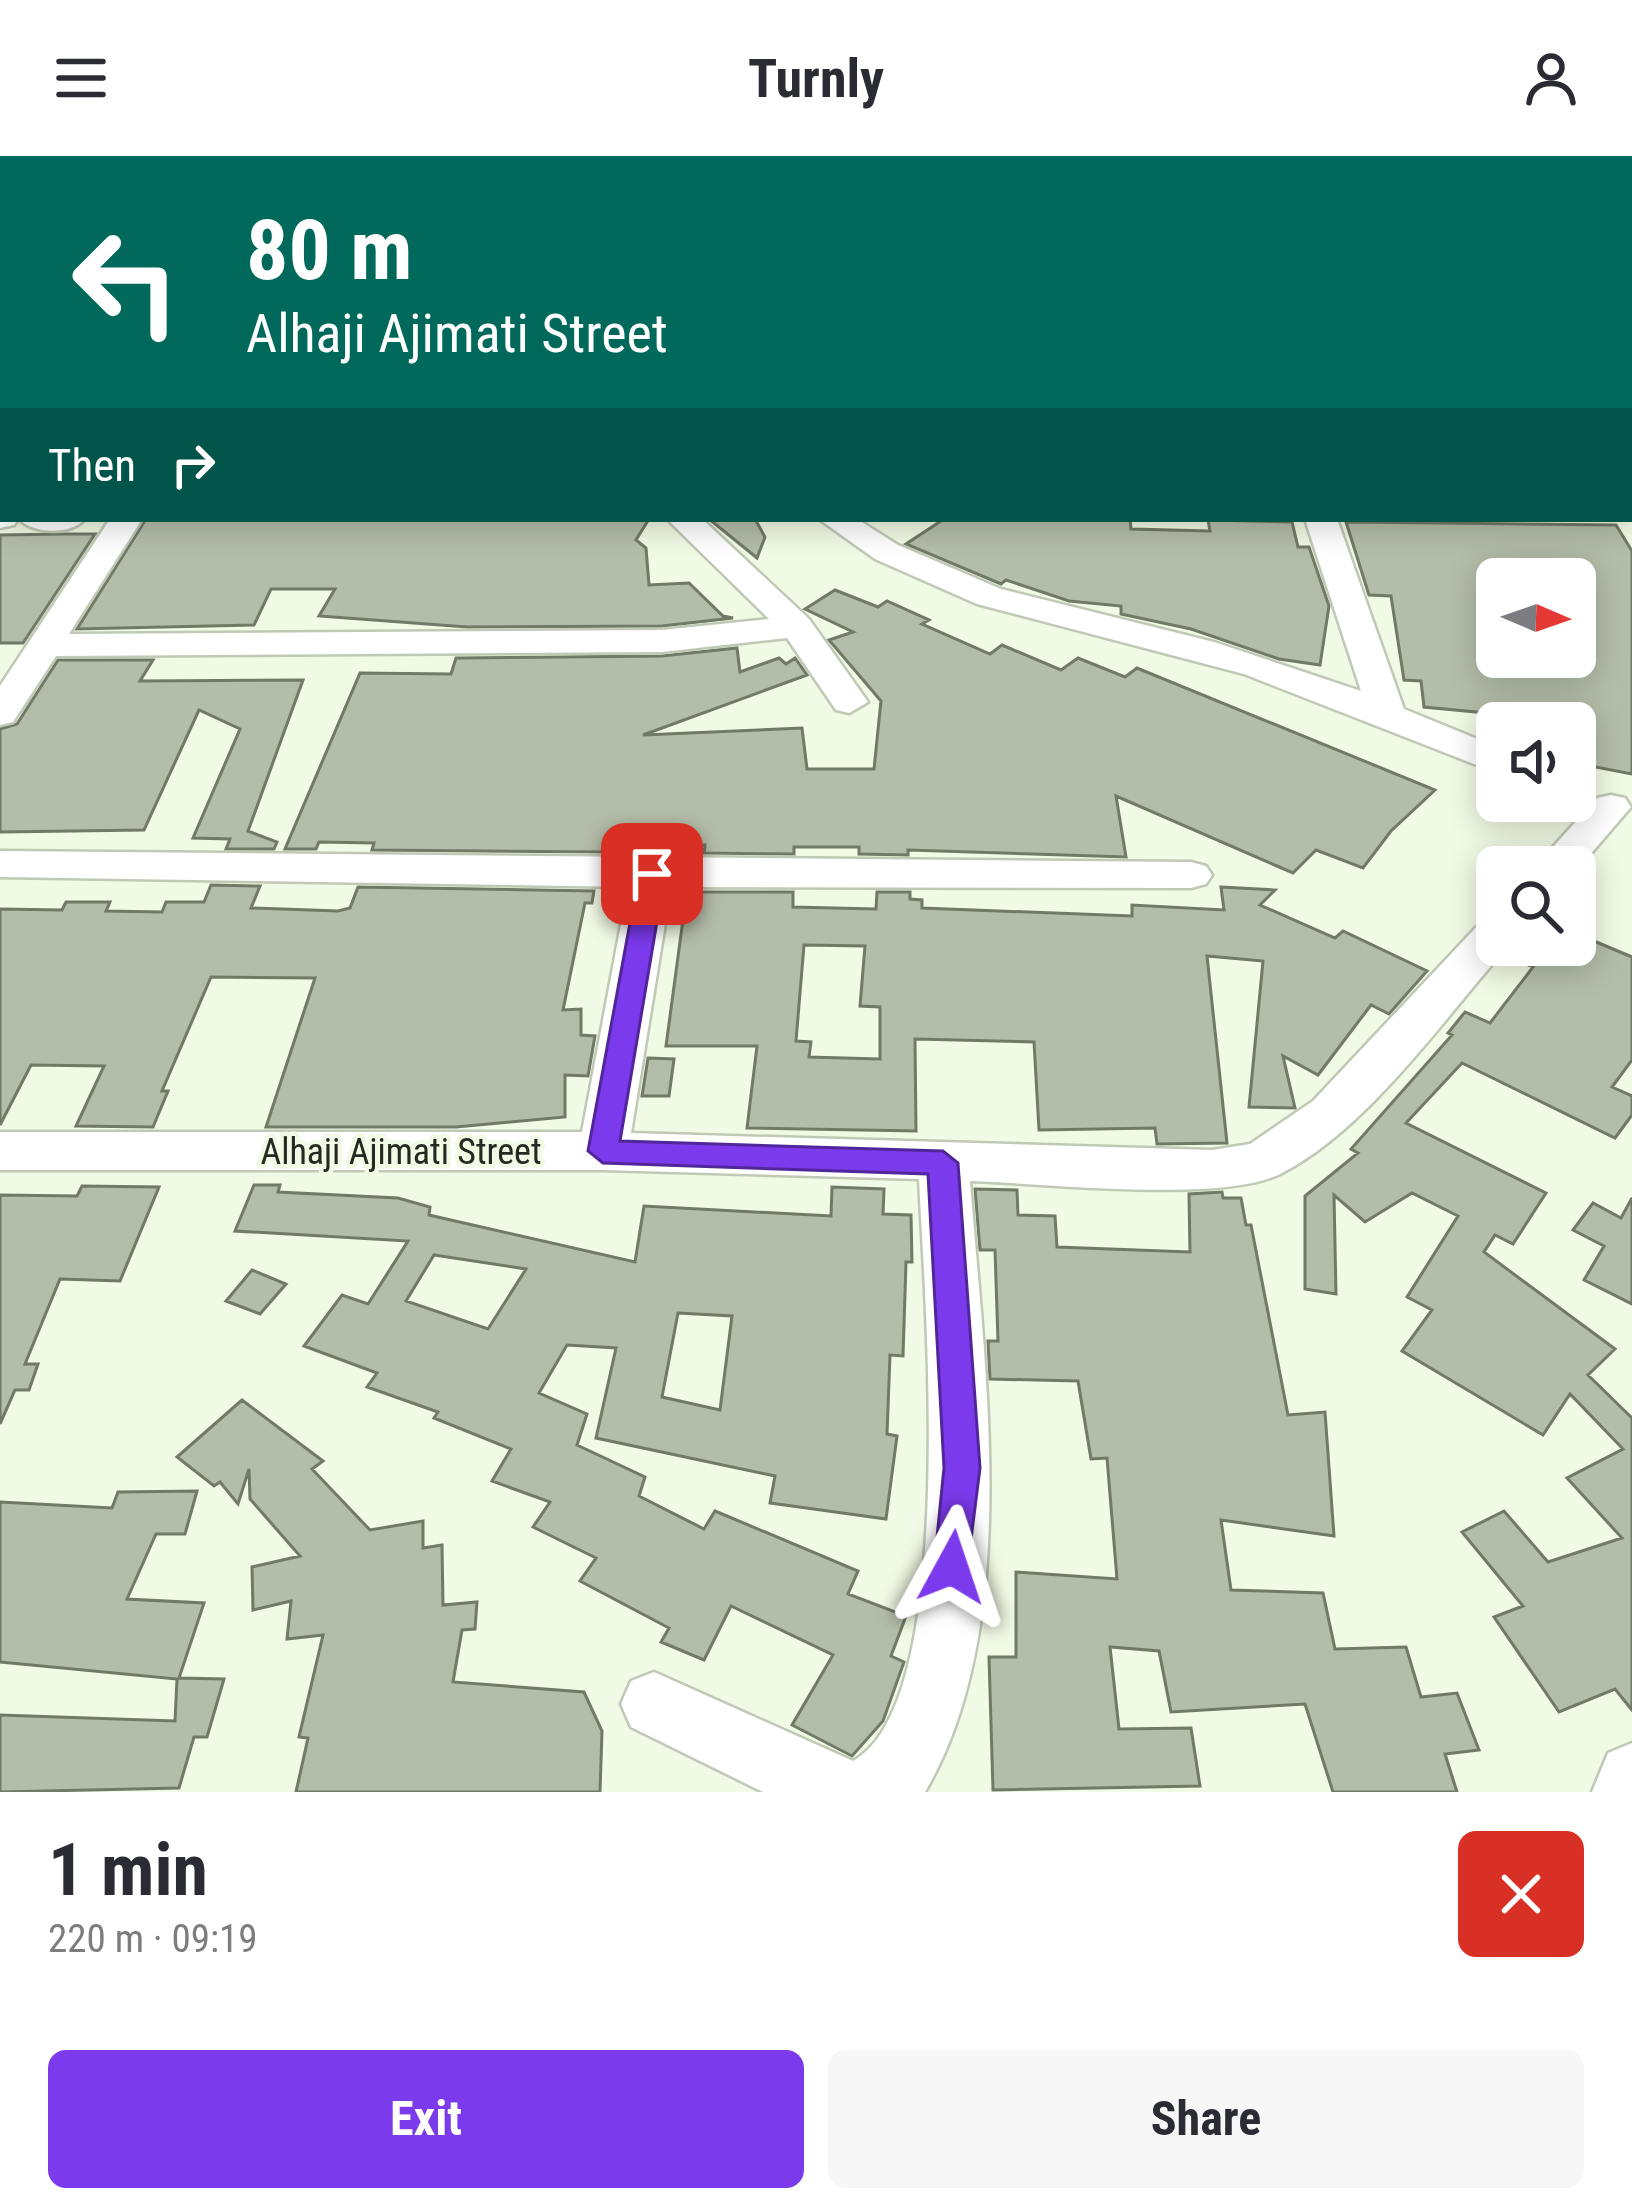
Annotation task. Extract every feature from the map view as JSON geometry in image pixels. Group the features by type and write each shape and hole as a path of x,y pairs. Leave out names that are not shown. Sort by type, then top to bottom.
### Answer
{"street":[{"path":"0,714 124,522"},
{"path":"686,522 797,626 849,702"},
{"path":"840,522 937,577 1013,608 1256,665 1476,752"},
{"path":"1322,522 1388,716"},
{"path":"42,646 662,641 797,626"},
{"path":"1573,846 1606,805"},
{"path":"0,864 652,874 1191,875"},
{"path":"603,1151 652,874"},
{"name":"Alhaji Ajimati Street","path":"0,1150 603,1151 1212,1169 1263,1161 1330,1114 1476,954"},
{"path":"864,1792 898,1773 921,1735 943,1649 962,1468 943,1163"},
{"path":"654,1704 813,1781 848,1792"},
{"path":"1626,1792 1632,1777"}],"building":[{"path":"144,522 647,522 636,540 646,548 649,585 689,583 723,616 733,618 662,626 467,627 319,616 335,589 271,589 254,625 77,629"},
{"path":"713,522 757,522 765,537 757,558"},
{"path":"939,522 1130,522 1131,529 1210,531 1208,522 1292,522 1298,547 1309,547 1329,606 1320,665 1279,659 1191,629 1121,614 1121,606 1069,601 1006,580 1001,584 906,544"},
{"path":"1346,522 1616,525 1632,551 1632,774 1596,767 1596,702 1476,702 1476,712 1424,707 1421,681 1404,680 1391,596 1369,595"},
{"path":"95,534 23,643 0,643 0,535"},
{"path":"835,590 878,607 887,601 929,620 922,624 990,654 1002,645 1061,670 1078,658 1125,677 1137,668 1435,790 1391,831 1363,868 1316,850 1293,873 1116,796 1126,857 908,850 908,855 859,854 859,847 794,847 794,854 704,853 705,845 606,844 604,852 372,850 374,843 319,842 316,849 285,849 360,673 451,674 456,658 662,656 737,648 740,672 779,658 786,664 795,658 807,675 643,735 802,728 807,769 874,769 881,701 829,640 853,632 805,609"},
{"path":"58,660 153,660 140,681 303,680 248,831 277,842 274,849 226,849 230,839 193,838 240,729 199,710 144,830 0,832 0,729 17,724"},
{"path":"211,885 260,886 251,908 338,911 350,908 358,887 594,891 592,903 585,903 563,1010 581,1009 581,1035 595,1036 588,1076 565,1075 565,1117 456,1127 266,1127 315,978 211,977 162,1091 168,1091 153,1127 76,1126 104,1066 31,1065 0,1125 0,909 62,910 66,902 110,902 106,911 162,912 166,902 204,902"},
{"path":"1221,887 1275,890 1260,905 1335,938 1343,931 1427,971 1389,1014 1371,1005 1318,1075 1283,1056 1295,1108 1249,1107 1263,961 1207,956 1227,1143 1157,1144 1155,1128 1039,1130 1034,1042 915,1039 916,1131 747,1128 757,1046 666,1046 684,912 696,912 699,892 793,892 793,907 876,909 877,892 910,892 910,899 922,900 922,908 1132,916 1132,905 1224,910","holes":["804,945 865,946 860,1006 880,1007 880,1059 809,1057 811,1042 796,1041"]},
{"path":"1596,942 1632,957 1632,1060 1612,1087 1632,1096 1632,1115 1615,1138 1462,1063 1406,1123 1546,1193 1513,1244 1495,1235 1484,1252 1615,1349 1588,1375 1632,1418 1632,1710 1615,1689 1559,1712 1494,1617 1523,1606 1462,1532 1504,1511 1548,1562 1622,1538 1567,1478 1623,1449 1570,1394 1543,1435 1402,1351 1432,1310 1407,1297 1458,1216 1412,1193 1365,1222 1334,1195 1336,1294 1305,1289 1305,1196 1358,1153 1351,1149 1452,1035 1448,1033 1465,1012 1490,1023 1533,967 1596,966"},
{"path":"648,1058 674,1059 669,1096 642,1096"},
{"path":"254,1185 280,1185 278,1192 398,1198 430,1207 429,1215 635,1262 644,1206 831,1216 832,1187 884,1189 883,1214 911,1215 912,1262 906,1262 903,1356 890,1355 887,1434 897,1436 886,1519 770,1503 775,1476 596,1438 616,1348 567,1345 539,1393 587,1414 577,1445 645,1477 639,1496 704,1529 715,1511 858,1571 848,1594 906,1616 891,1656 904,1662 883,1721 852,1756 792,1725 833,1655 731,1606 704,1660 661,1642 669,1628 580,1581 596,1558 533,1527 550,1502 492,1481 511,1449 434,1418 438,1412 367,1387 377,1373 304,1346 342,1295 368,1304 408,1241 235,1231","holes":["434,1255 526,1269 488,1329 406,1301","678,1313 732,1316 720,1410 662,1397"]},
{"path":"82,1186 159,1187 120,1281 60,1279 25,1364 38,1364 29,1390 15,1390 0,1424 0,1195 77,1196"},
{"path":"975,1189 1017,1190 1018,1215 1055,1216 1057,1247 1190,1252 1189,1194 1222,1192 1223,1198 1241,1198 1246,1225 1251,1225 1288,1415 1325,1412 1334,1536 1221,1520 1231,1590 1323,1593 1335,1649 1406,1647 1421,1697 1457,1693 1479,1750 1445,1754 1457,1792 1333,1792 1305,1704 1171,1712 1159,1651 1110,1647 1119,1729 1191,1728 1200,1786 993,1790 989,1657 1016,1657 1016,1572 1117,1579 1107,1458 1091,1459 1078,1381 990,1379 988,1341 998,1341 995,1250 980,1250"},
{"path":"1632,1198 1632,1304 1584,1280 1604,1246 1573,1230 1593,1203 1621,1218"},
{"path":"252,1270 286,1284 260,1314 226,1301"},
{"path":"242,1400 323,1461 312,1469 370,1530 423,1521 423,1548 442,1545 443,1605 477,1602 475,1629 462,1630 453,1682 584,1692 602,1731 600,1792 296,1792 308,1738 299,1737 323,1635 287,1639 291,1601 253,1610 252,1567 300,1556 250,1499 249,1469 238,1504 220,1482 214,1486 177,1457"},
{"path":"197,1491 185,1534 156,1534 127,1599 204,1603 179,1678 224,1679 207,1737 194,1737 179,1788 0,1792 0,1715 175,1721 177,1679 0,1662 0,1502 112,1508 118,1492"}],"route":[{"path":"652,874 603,1151 943,1163 962,1468 952,1567"}]}
